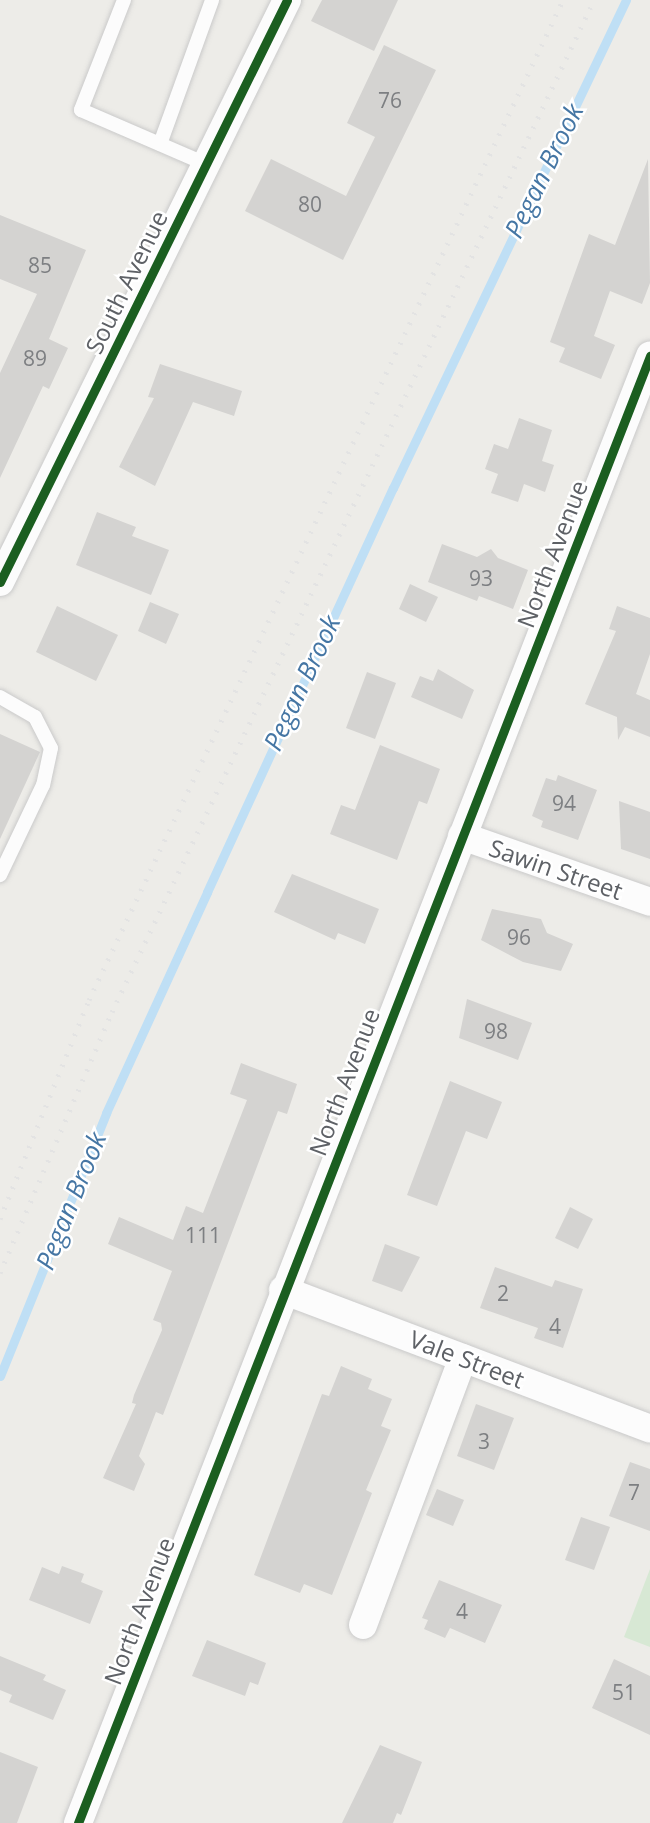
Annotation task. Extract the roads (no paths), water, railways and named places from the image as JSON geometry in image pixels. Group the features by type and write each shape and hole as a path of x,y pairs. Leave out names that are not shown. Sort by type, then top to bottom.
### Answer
{"street":[{"name":"South Avenue","path":"0,582 287,0"},
{"name":"North Avenue","path":"78,1823 462,835 644,389 650,356"},
{"name":"Sawin Street","path":"462,835 650,902"},
{"name":"Vale Street","path":"283,1290 650,1429"},
{"path":"363,1625 463,1358"}],"lane":[{"path":"124,0 81,110 206,164"},
{"path":"160,144 212,0"},
{"path":"0,697 35,717 51,748 43,785 0,875"}],"waterway":[{"name":"Pegan Brook","path":"0,1376 106,1113 393,488 626,0"}],"railway":[{"path":"0,1219 89,1000 563,0"},
{"path":"0,1273 112,1012 594,0"}]}
